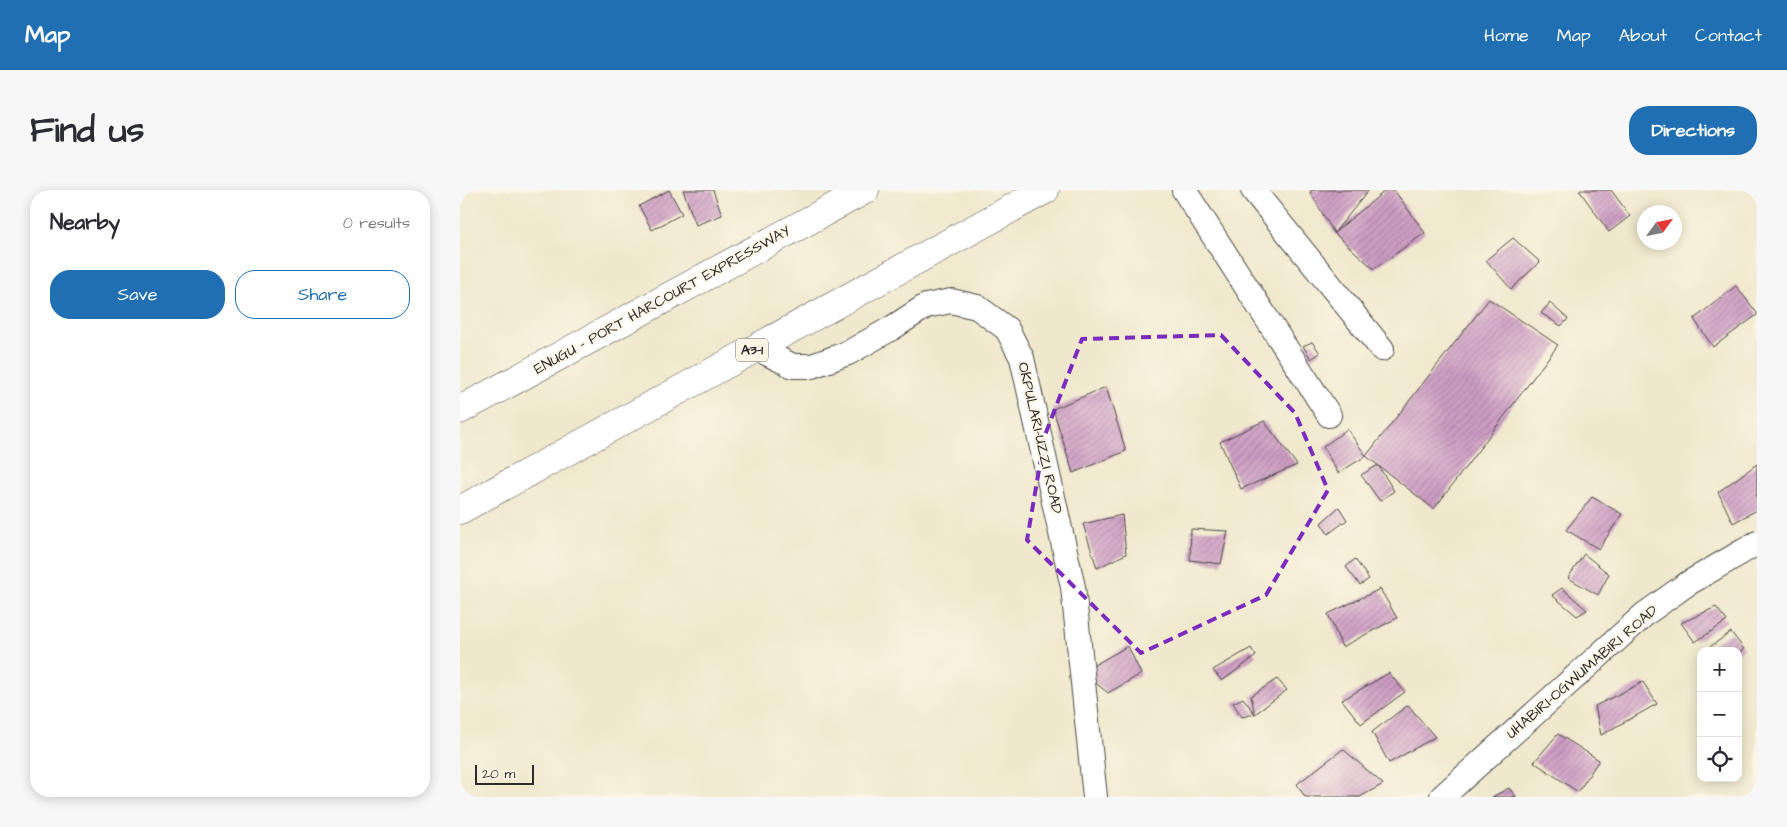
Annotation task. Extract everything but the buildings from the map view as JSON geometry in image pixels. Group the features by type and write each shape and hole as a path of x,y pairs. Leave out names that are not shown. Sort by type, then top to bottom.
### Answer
{"highway":[{"name":"ENUGU - PORT HARCOURT EXPRESSWAY","path":"460,410 865,190"},
{"name":"A3-1","path":"460,510 1045,190"}],"street":[{"path":"1184,190 1329,415"},
{"path":"1253,190 1382,349"},
{"name":"OKPULARI-UZZI ROAD","path":"756,348 793,366 812,366 848,353 926,306 951,301 977,307 1007,329 1022,358 1073,587 1095,797"},
{"name":"UHABIRI-OGWUMABIRI ROAD","path":"1442,797 1645,614 1688,584 1757,543"}],"highlighted area":[{"path":"1221,335 1295,413 1328,490 1266,595 1141,653 1027,540 1045,435 1082,339"}]}
